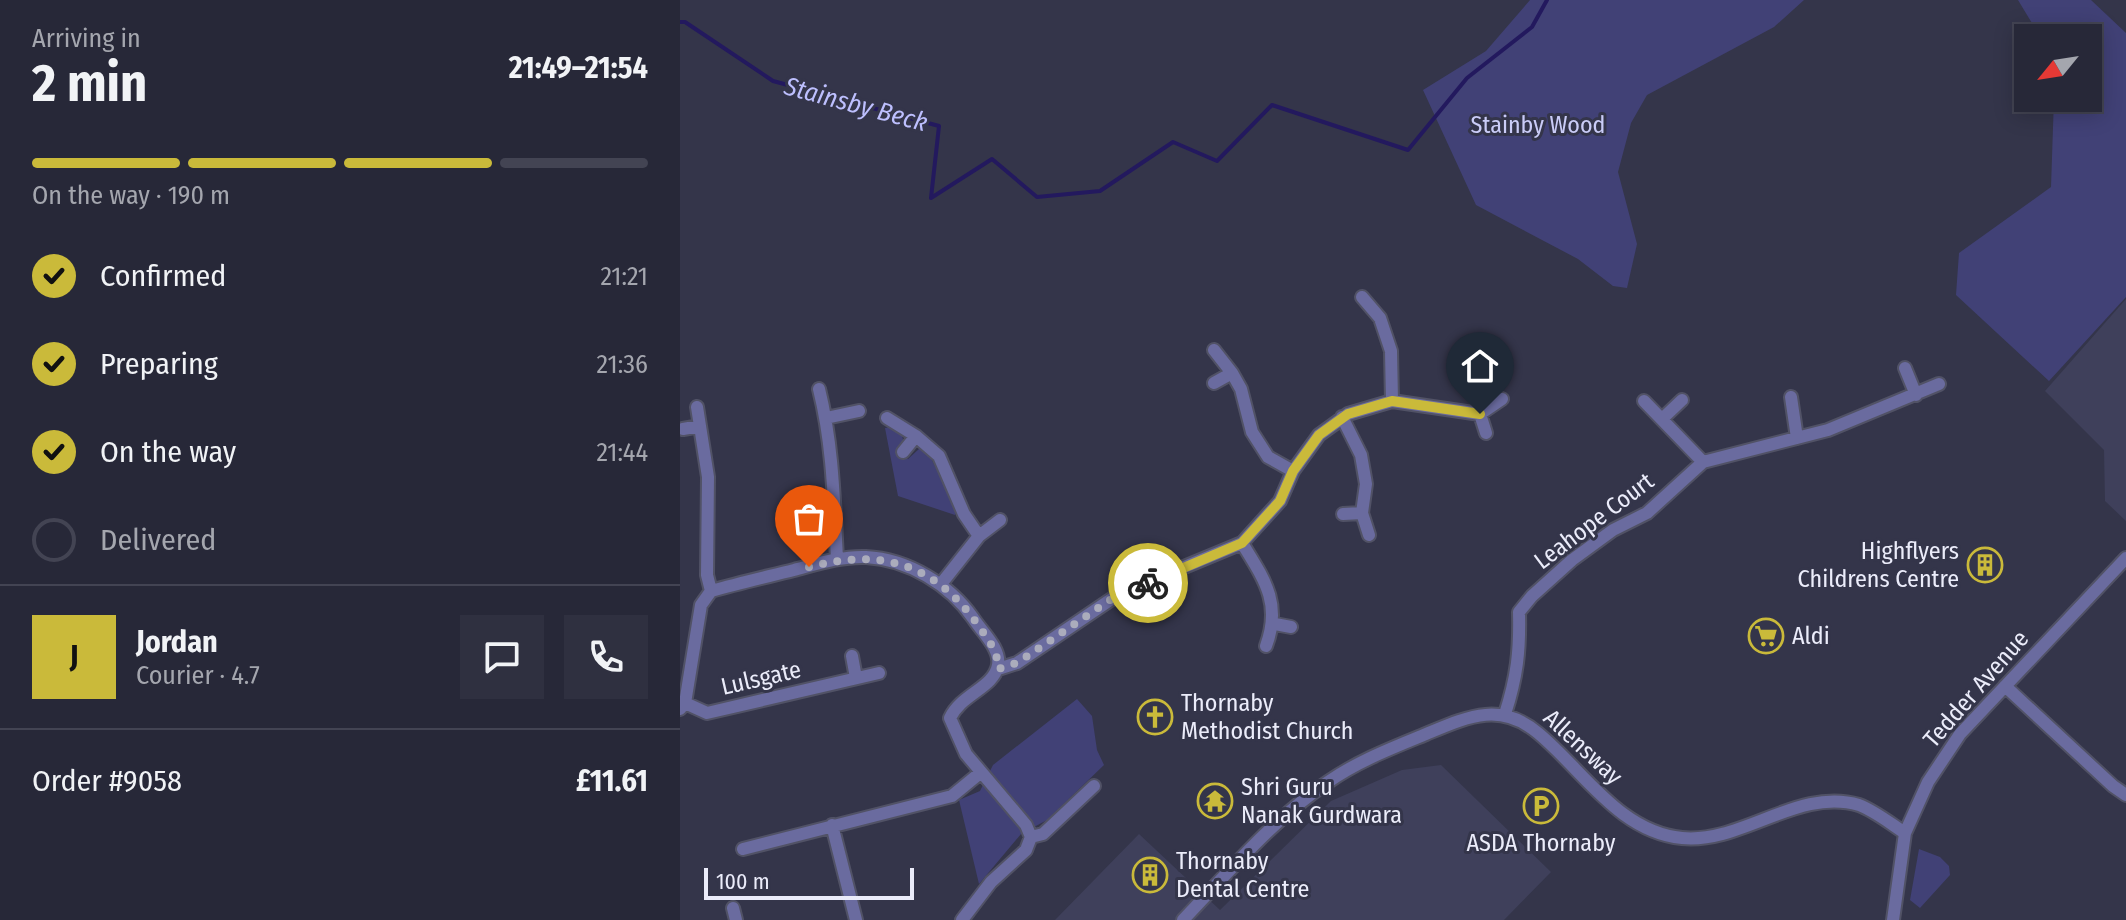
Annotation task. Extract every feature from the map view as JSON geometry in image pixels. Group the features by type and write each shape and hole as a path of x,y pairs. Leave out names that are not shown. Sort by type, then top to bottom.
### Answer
{"street":[{"path":"1362,297 1380,318 1391,351 1392,401"},
{"path":"1214,350 1241,389 1252,432 1268,457 1293,471"},
{"path":"1905,368 1916,395"},
{"path":"1214,383 1232,373"},
{"name":"Leahope Court","path":"1505,714 1520,656 1519,612 1572,560 1613,530 1647,513 1703,462 1828,430 1939,384"},
{"path":"819,389 826,418 837,559"},
{"path":"1791,397 1797,438"},
{"path":"998,669 1017,663 1119,594 1242,543 1280,501 1293,471 1319,435 1342,417 1367,406 1392,401 1480,414 1502,399"},
{"path":"1662,419 1682,400"},
{"path":"1644,401 1703,462"},
{"path":"697,407 708,477 707,575 711,591"},
{"path":"826,418 859,411"},
{"path":"1480,414 1486,433"},
{"path":"1342,417 1361,455 1366,484 1362,513 1369,535"},
{"path":"887,418 916,436 939,456 964,514 979,536"},
{"path":"683,429 700,426"},
{"path":"903,452 916,436"},
{"path":"1343,514 1362,513"},
{"path":"941,584 979,536 1000,520"},
{"path":"1242,543 1266,583 1275,624 1266,646"},
{"path":"683,706 701,605 711,591 837,559 867,557 904,565 941,584 961,601 998,654 998,669 988,683 956,706 950,718 966,754 1026,825 1031,837 1026,850 991,882 962,920"},
{"name":"Tedder Avenue","path":"1893,920 1905,833 1928,782 1960,734 2126,558"},
{"path":"1275,624 1291,627"},
{"path":"852,656 856,678"},
{"name":"Lulsgate","path":"683,706 707,713 879,673"},
{"path":"2005,686 2126,795"},
{"name":"Allensway","path":"1183,920 1283,819 1330,780 1368,759 1454,722 1485,714 1505,714 1525,722 1620,812 1638,825 1657,833 1679,838 1716,835 1794,809 1844,802 1862,806 1905,833"},
{"path":"743,849 952,796 980,773"},
{"path":"1031,837 1043,834 1094,786"},
{"path":"832,825 856,920"}],"shaded area":[{"path":"2126,299 2126,521 2105,501 2104,450 2045,391"},
{"path":"1441,765 1551,872 1504,920 1055,920 1139,834 1220,910 1331,801 1402,770"}],"green space":[{"name":"Stainby Wood","path":"1530,0 1804,0 1774,27 1647,95 1631,123 1618,172 1637,244 1627,288 1613,286 1578,259 1476,205 1423,90 1486,51"},
{"path":"2018,0 2091,0 2126,33 2126,297 2049,381 1956,295 1959,253 2051,187 2054,112 2102,112 2102,24 2033,24"},
{"path":"892,427 902,437 900,451 908,459 920,448 928,452 956,509 955,515 898,496 885,428"},
{"path":"1077,699 1092,716 1097,750 1104,765 1047,820 1021,834 979,884 959,800 980,791 993,765"},
{"path":"1919,849 1940,857 1949,866 1950,875 1920,908 1910,900"}],"waterway":[{"name":"Stainsby Beck","path":"680,22 685,22 773,81 939,126 931,198 992,159 1037,197 1100,191 1173,142 1217,161 1272,105 1408,150 1467,78 1532,27 1547,0"}],"way so far":[{"path":"809,567 837,559 867,557 904,565 941,584 961,601 998,654 998,669 1017,663 1119,594 1148,583"}],"place":[{"name":"Highflyers Childrens Centre","path":"1985,565"},
{"name":"Aldi","path":"1766,636"},
{"name":"Thornaby Methodist Church","path":"1155,717"},
{"name":"Shri Guru Nanak Gurdwara","path":"1215,801"},
{"name":"ASDA Thornaby","path":"1541,806"},
{"name":"Thornaby Dental Centre","path":"1150,875"}],"route":[{"path":"1148,583 1242,543 1280,501 1293,471 1319,435 1348,414 1392,401 1480,414"}]}
